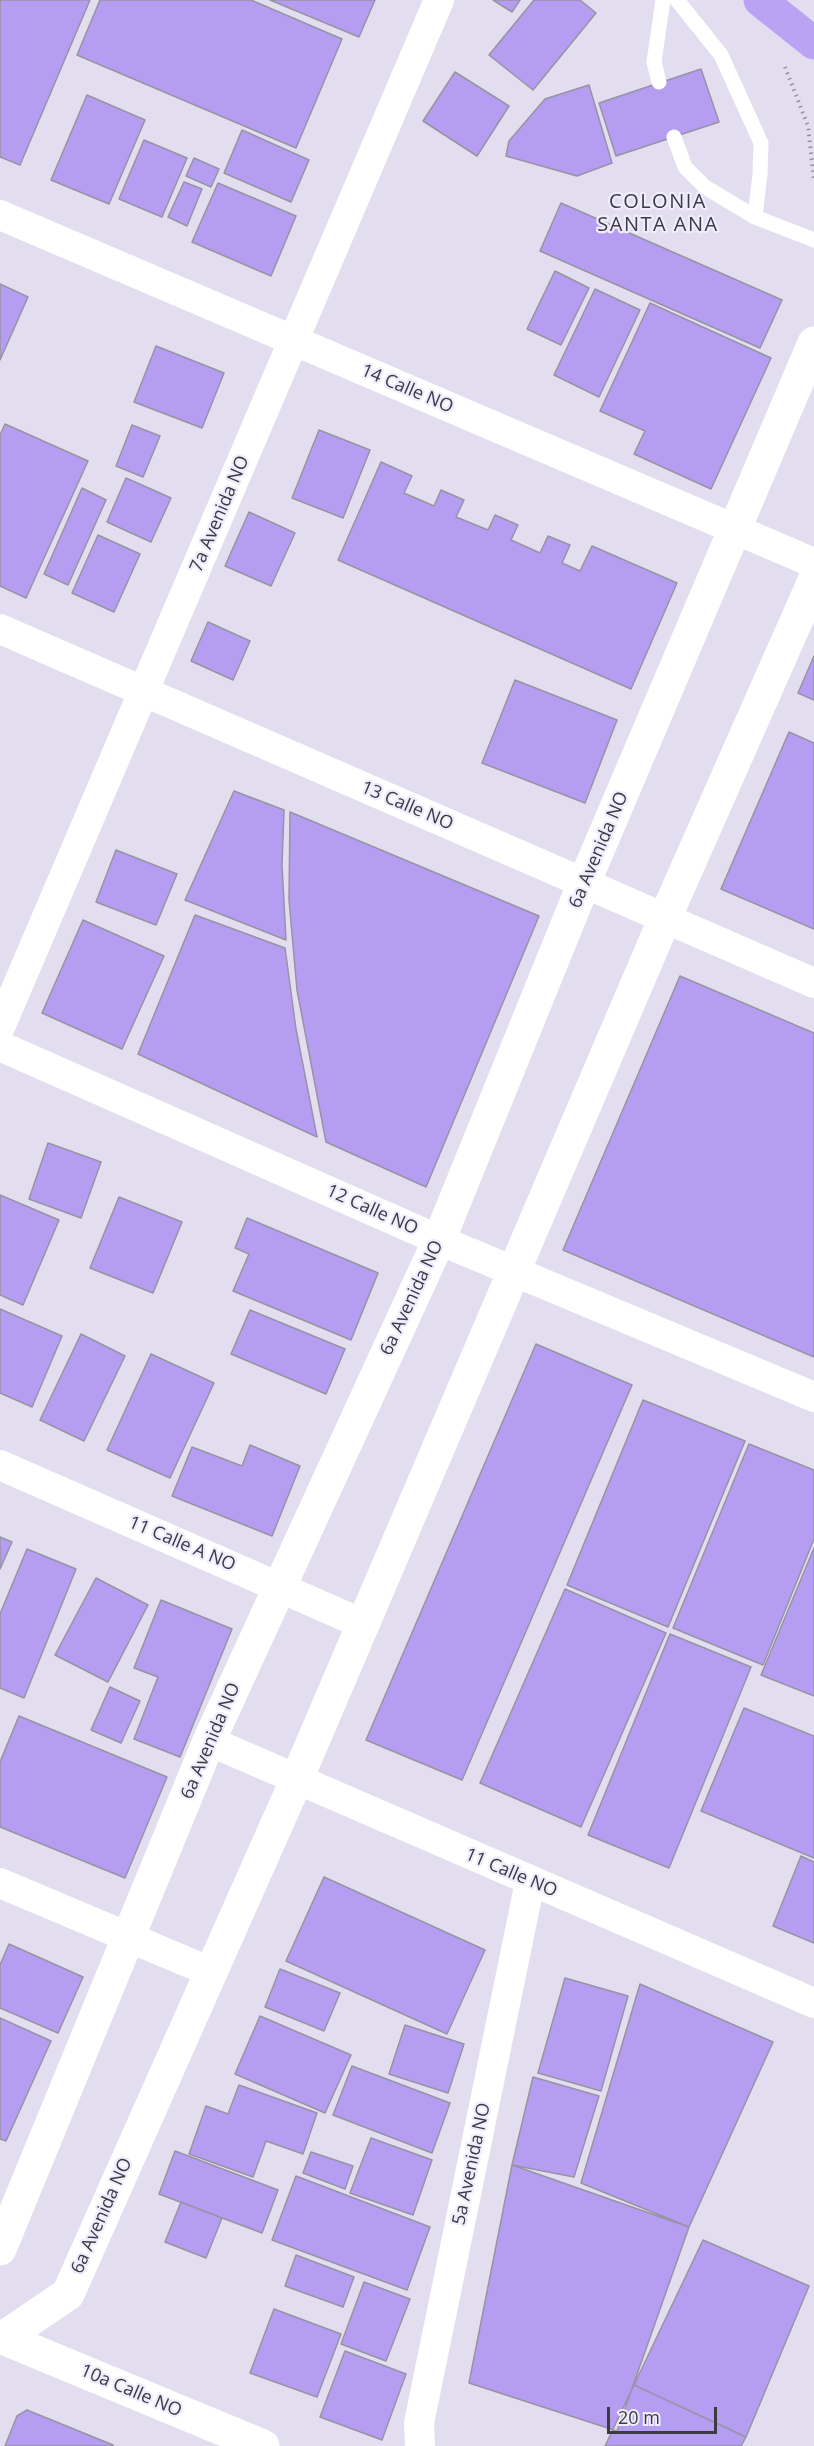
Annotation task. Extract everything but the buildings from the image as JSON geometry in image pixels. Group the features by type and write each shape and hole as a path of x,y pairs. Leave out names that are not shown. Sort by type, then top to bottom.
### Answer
{"highway":[{"path":"760,0 814,43"}],"street":[{"name":"7a Avenida NO","path":"0,1027 439,0"},
{"name":"14 Calle NO","path":"0,215 735,531 814,562"},
{"name":"6a Avenida NO","path":"0,2249 209,1741 439,1240 584,883 814,343"},
{"name":"6a Avenida NO","path":"1,2333 68,2294 296,1781 665,918 814,580"},
{"name":"13 Calle NO","path":"0,629 814,983"},
{"name":"12 Calle NO","path":"0,1046 439,1240 814,1397"},
{"name":"11 Calle A NO","path":"0,1465 363,1624"},
{"name":"11 Calle NO","path":"209,1741 296,1781 814,2003"},
{"name":"5a Avenida NO","path":"420,2446 419,2423 530,1882"},
{"path":"0,1883 211,1972"},
{"name":"10a Calle NO","path":"1,2333 263,2446"}],"lane":[{"path":"658,82 654,62 663,0"},
{"path":"677,0 722,55 761,143 755,217"},
{"path":"674,136 685,167 705,187 755,217 814,240"}],"path":[{"path":"782,59 808,126 814,182"}],"district":[{"name":"COLONIA SANTA ANA","path":"658,214"}]}
